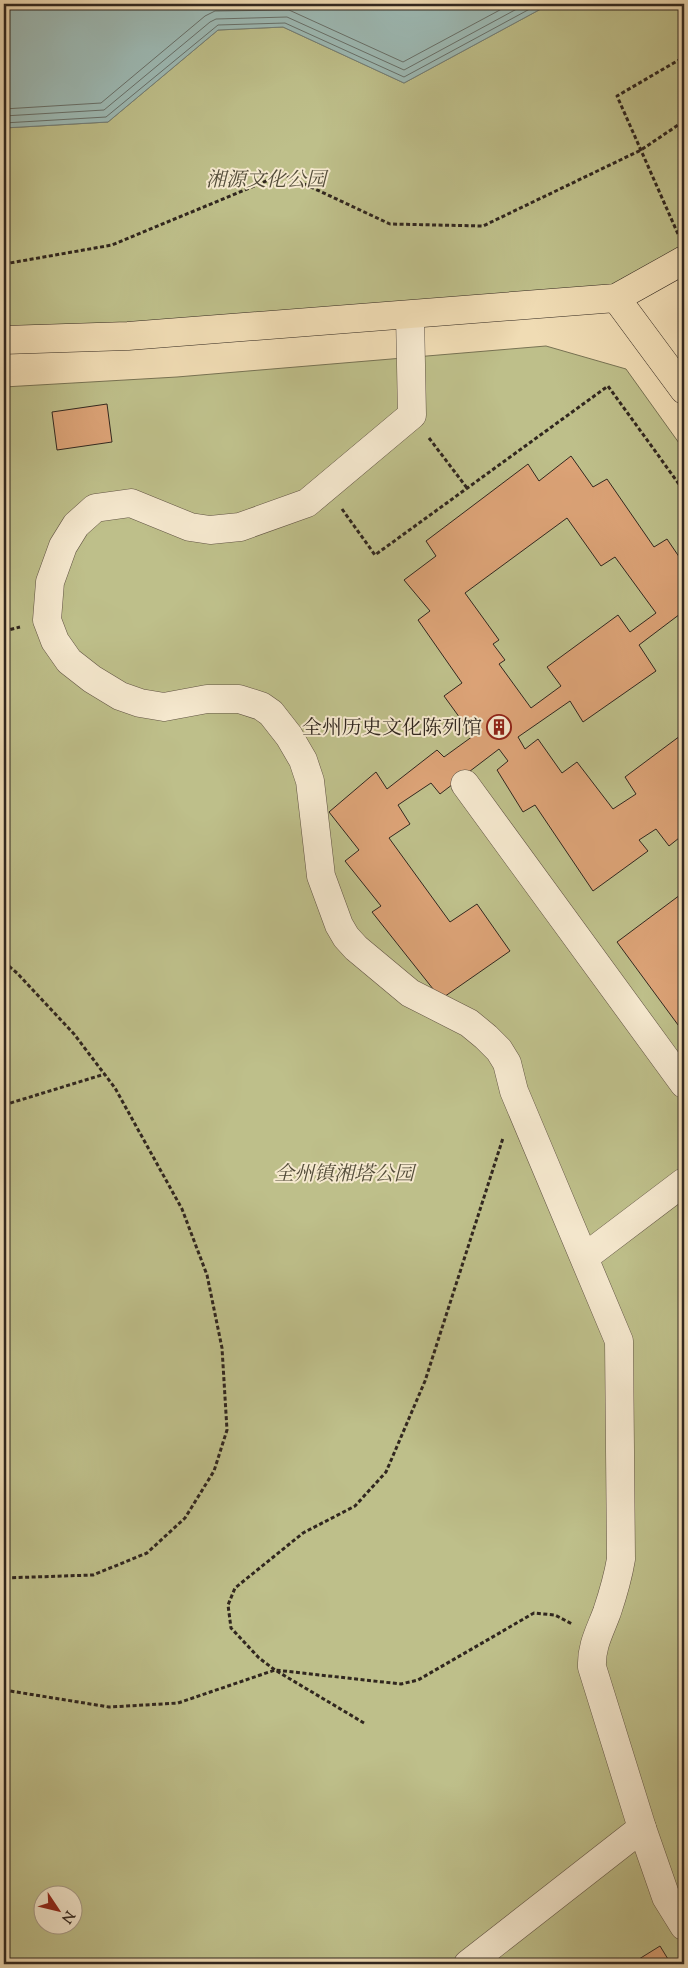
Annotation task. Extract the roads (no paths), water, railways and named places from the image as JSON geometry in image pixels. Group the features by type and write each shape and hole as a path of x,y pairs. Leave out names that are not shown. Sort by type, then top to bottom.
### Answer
{"main road":[{"path":"4,340 128,336 616,298 682,249"},
{"path":"616,298 684,390"}],"lane":[{"path":"410,314 412,415 307,503 240,527 210,530 190,527 131,503 95,508 76,524 63,546 50,582 47,620 55,641 69,661 92,679 120,696 140,703 164,707 207,699 239,699 261,706 271,713 289,736 303,760 310,781 321,876 339,925 356,948 410,992 469,1023 499,1050 507,1063 516,1097 619,1341 621,1559 606,1613 595,1637 591,1654 592,1667 604,1711 666,1897 684,1926"},
{"path":"465,784 684,1084"},
{"path":"585,1257 684,1182"},
{"path":"468,1964 642,1828"}],"water":[{"path":"4,4 550,4 404,83 283,27 218,30 108,122 4,128"}],"place":[{"name":"全州历史文化陈列馆","path":"499,727"}],"park label":[{"name":"湘源文化公园","path":"266,179"},
{"name":"全州镇湘塔公园","path":"344,1173"}]}
